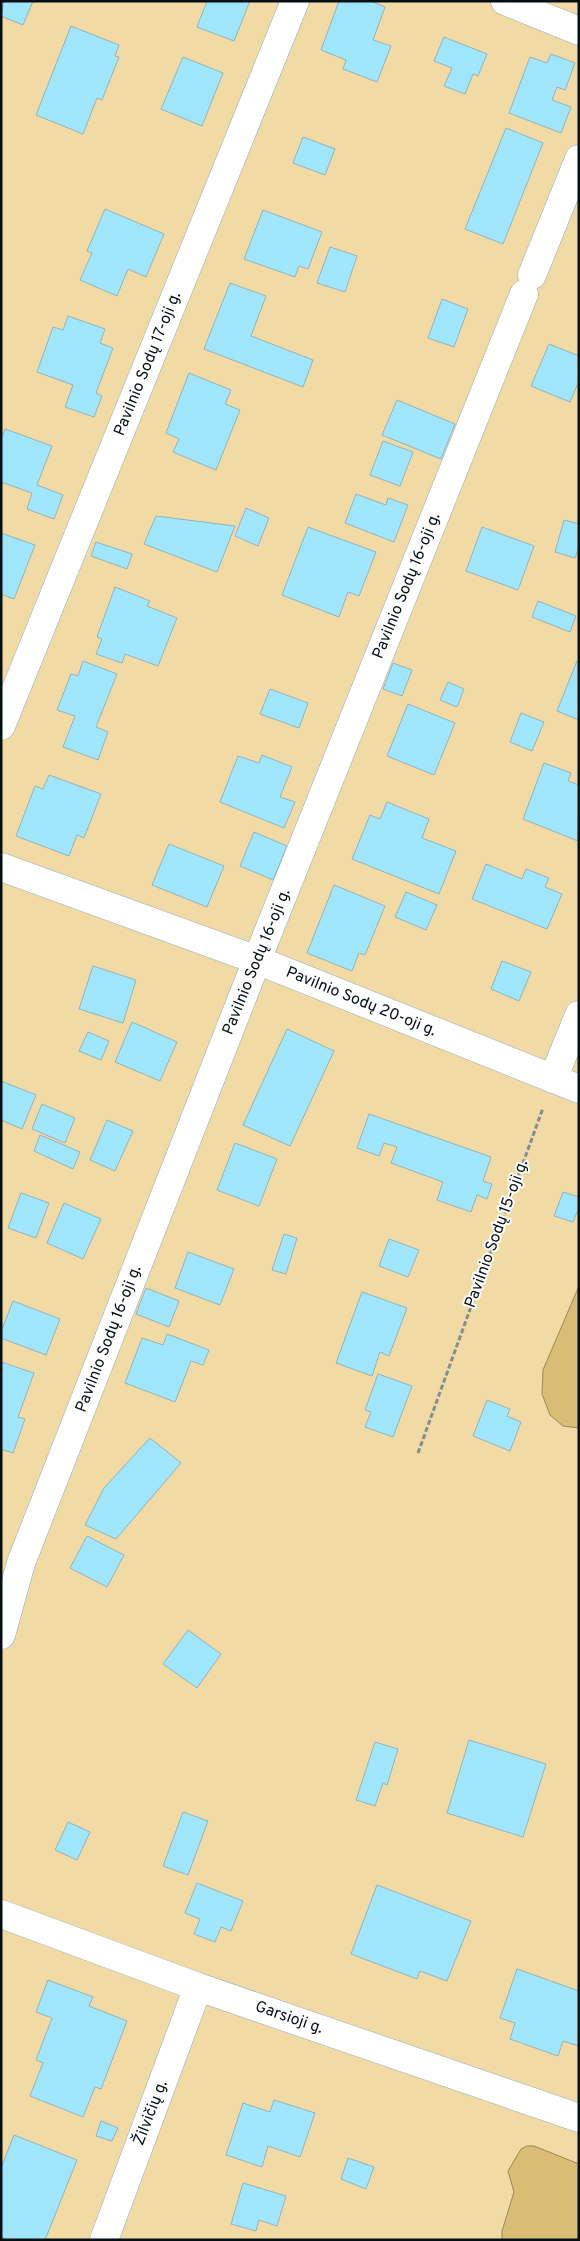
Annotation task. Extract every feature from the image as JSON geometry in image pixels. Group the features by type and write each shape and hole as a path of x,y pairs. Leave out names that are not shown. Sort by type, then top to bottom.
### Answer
{"street":[{"name":"Pavilnio Sodų 17-oji g.","path":"1,726 295,1"},
{"path":"505,1 579,31"},
{"name":"Pavilnio Sodų 16-oji g.","path":"1,1635 21,1563 257,960 579,159"},
{"name":"Pavilnio Sodų 20-oji g.","path":"1,867 257,960 579,1089"},
{"path":"553,1079 579,1015"},
{"name":"Garsioji g.","path":"1,1914 198,1987 579,2118"},
{"name":"Žilvičių g.","path":"104,2240 198,1987"}],"path":[{"name":"Pavilnio Sodų 15-oji g.","path":"418,1453 553,1079"}],"shaded area":[{"path":"1,1 579,1 579,2240 1,2240"},
{"path":"579,1286 579,1428 563,1426 550,1415 542,1394 543,1370"},
{"path":"527,2146 534,2146 579,2164 579,2240 502,2240 502,2231 514,2192 508,2171 521,2149"}],"building":[{"path":"4,1 33,1 23,25 1,16"},
{"path":"207,1 250,1 234,41 197,27"},
{"path":"339,1 370,1 385,7 373,40 391,46 377,82 343,69 346,60 321,50"},
{"path":"71,26 119,45 115,56 119,57 102,100 97,98 83,134 36,115"},
{"path":"444,37 487,54 478,76 473,74 465,94 444,86 452,68 434,61"},
{"path":"551,54 575,63 565,90 557,87 552,100 571,107 561,133 509,113 530,57 547,63"},
{"path":"183,57 223,73 202,126 161,109"},
{"path":"506,128 543,143 503,244 465,229"},
{"path":"303,137 335,149 325,175 293,163"},
{"path":"105,209 164,234 146,277 128,269 117,296 80,280 92,253 87,251"},
{"path":"263,210 322,232 308,269 299,266 295,277 244,259"},
{"path":"330,247 357,256 345,292 317,283"},
{"path":"230,283 266,296 251,336 313,360 303,387 204,349"},
{"path":"442,299 468,309 454,347 428,338"},
{"path":"68,316 105,329 100,343 113,348 96,393 102,396 94,417 65,407 73,385 37,372 53,327 63,330"},
{"path":"549,344 579,356 579,381 570,402 531,386"},
{"path":"189,373 231,390 225,404 240,410 216,470 173,452 179,439 166,433"},
{"path":"397,400 455,424 441,459 382,435"},
{"path":"5,429 52,446 37,485 63,495 54,519 27,509 32,493 1,482 1,440"},
{"path":"383,441 413,452 400,486 370,475"},
{"path":"356,494 386,505 388,498 408,505 394,542 345,523"},
{"path":"246,508 269,518 258,546 235,536"},
{"path":"156,516 235,526 217,572 144,544"},
{"path":"564,520 579,524 579,547 575,558 555,552"},
{"path":"308,527 376,552 359,596 348,592 339,617 282,595"},
{"path":"482,527 534,546 518,590 466,571"},
{"path":"1,533 35,545 14,599 1,594"},
{"path":"96,542 132,554 127,569 91,556"},
{"path":"115,587 150,601 147,606 177,618 158,666 125,654 122,663 96,654 102,639 97,637"},
{"path":"538,601 576,616 570,632 532,617"},
{"path":"83,661 117,674 96,727 108,732 98,760 63,747 75,716 57,710 71,674 78,676"},
{"path":"577,661 579,662 579,720 557,711"},
{"path":"393,663 412,670 402,696 383,689"},
{"path":"448,682 464,689 457,707 440,700"},
{"path":"270,689 308,703 299,728 260,714"},
{"path":"408,704 455,723 434,775 387,756"},
{"path":"521,713 544,722 532,751 510,742"},
{"path":"262,755 292,767 280,797 295,802 284,828 220,802 238,756 259,763"},
{"path":"544,763 571,773 568,781 579,785 578,841 523,819"},
{"path":"49,775 101,794 84,838 77,835 69,856 16,836 35,786 43,789"},
{"path":"387,802 429,819 422,838 456,851 439,894 352,859 370,815 380,819"},
{"path":"254,832 287,846 273,880 240,866"},
{"path":"169,844 224,866 207,907 152,885"},
{"path":"486,864 522,879 526,869 549,878 545,887 562,894 547,929 472,899"},
{"path":"334,885 385,906 365,955 359,953 352,971 307,953"},
{"path":"406,892 437,905 426,930 395,917"},
{"path":"502,961 531,972 519,1001 491,989"},
{"path":"93,966 136,980 123,1023 79,1009"},
{"path":"132,1022 177,1042 160,1081 115,1062"},
{"path":"287,1029 334,1051 290,1146 243,1125"},
{"path":"88,1032 109,1041 101,1060 79,1051"},
{"path":"1,1081 36,1095 22,1129 1,1120"},
{"path":"42,1104 75,1118 65,1143 32,1129"},
{"path":"369,1114 491,1157 483,1181 492,1184 487,1199 477,1195 471,1212 437,1200 443,1182 391,1163 397,1147 384,1143 379,1156 357,1148"},
{"path":"107,1120 133,1131 115,1171 90,1160"},
{"path":"40,1135 80,1152 73,1169 34,1151"},
{"path":"235,1143 277,1159 259,1206 217,1190"},
{"path":"563,1192 579,1197 579,1207 573,1222 554,1216"},
{"path":"21,1193 49,1203 36,1238 8,1228"},
{"path":"64,1203 101,1219 83,1259 47,1243"},
{"path":"284,1234 297,1238 286,1274 272,1270"},
{"path":"389,1239 419,1250 408,1277 379,1266"},
{"path":"188,1252 234,1269 220,1305 175,1288"},
{"path":"146,1288 179,1301 169,1327 136,1314"},
{"path":"362,1292 407,1308 389,1356 380,1352 372,1376 336,1363"},
{"path":"13,1301 60,1319 46,1355 1,1338 1,1332"},
{"path":"167,1334 209,1350 203,1365 191,1361 175,1402 125,1383 142,1338 163,1345"},
{"path":"1,1362 34,1373 18,1417 25,1419 13,1453 1,1449"},
{"path":"378,1374 412,1386 393,1437 365,1427 371,1412 365,1410"},
{"path":"487,1400 510,1409 507,1416 521,1422 510,1451 473,1436"},
{"path":"150,1438 181,1463 116,1539 85,1525 104,1488"},
{"path":"87,1536 124,1555 107,1587 70,1568"},
{"path":"188,1630 221,1654 197,1688 163,1664"},
{"path":"469,1740 546,1764 523,1837 447,1813"},
{"path":"375,1742 398,1749 387,1785 383,1783 375,1806 356,1800"},
{"path":"183,1812 208,1821 188,1875 163,1866"},
{"path":"68,1822 90,1832 77,1860 55,1850"},
{"path":"197,1883 243,1901 231,1931 221,1927 215,1942 194,1934 200,1919 185,1913"},
{"path":"377,1885 471,1921 447,1981 420,1971 417,1979 351,1954"},
{"path":"517,1969 579,1991 579,2046 563,2041 558,2056 510,2039 515,2023 500,2018"},
{"path":"48,1980 93,1997 89,2006 127,2021 101,2089 95,2087 83,2117 30,2096 43,2063 36,2060 52,2018 36,2012"},
{"path":"274,2100 315,2113 300,2157 268,2146 262,2167 226,2155 243,2103 270,2112"},
{"path":"101,2121 118,2128 112,2141 96,2136"},
{"path":"14,2135 77,2160 45,2240 9,2240 1,2237 1,2168"},
{"path":"348,2158 374,2167 366,2189 341,2179"},
{"path":"243,2183 286,2196 277,2226 259,2220 256,2231 231,2224"}]}
